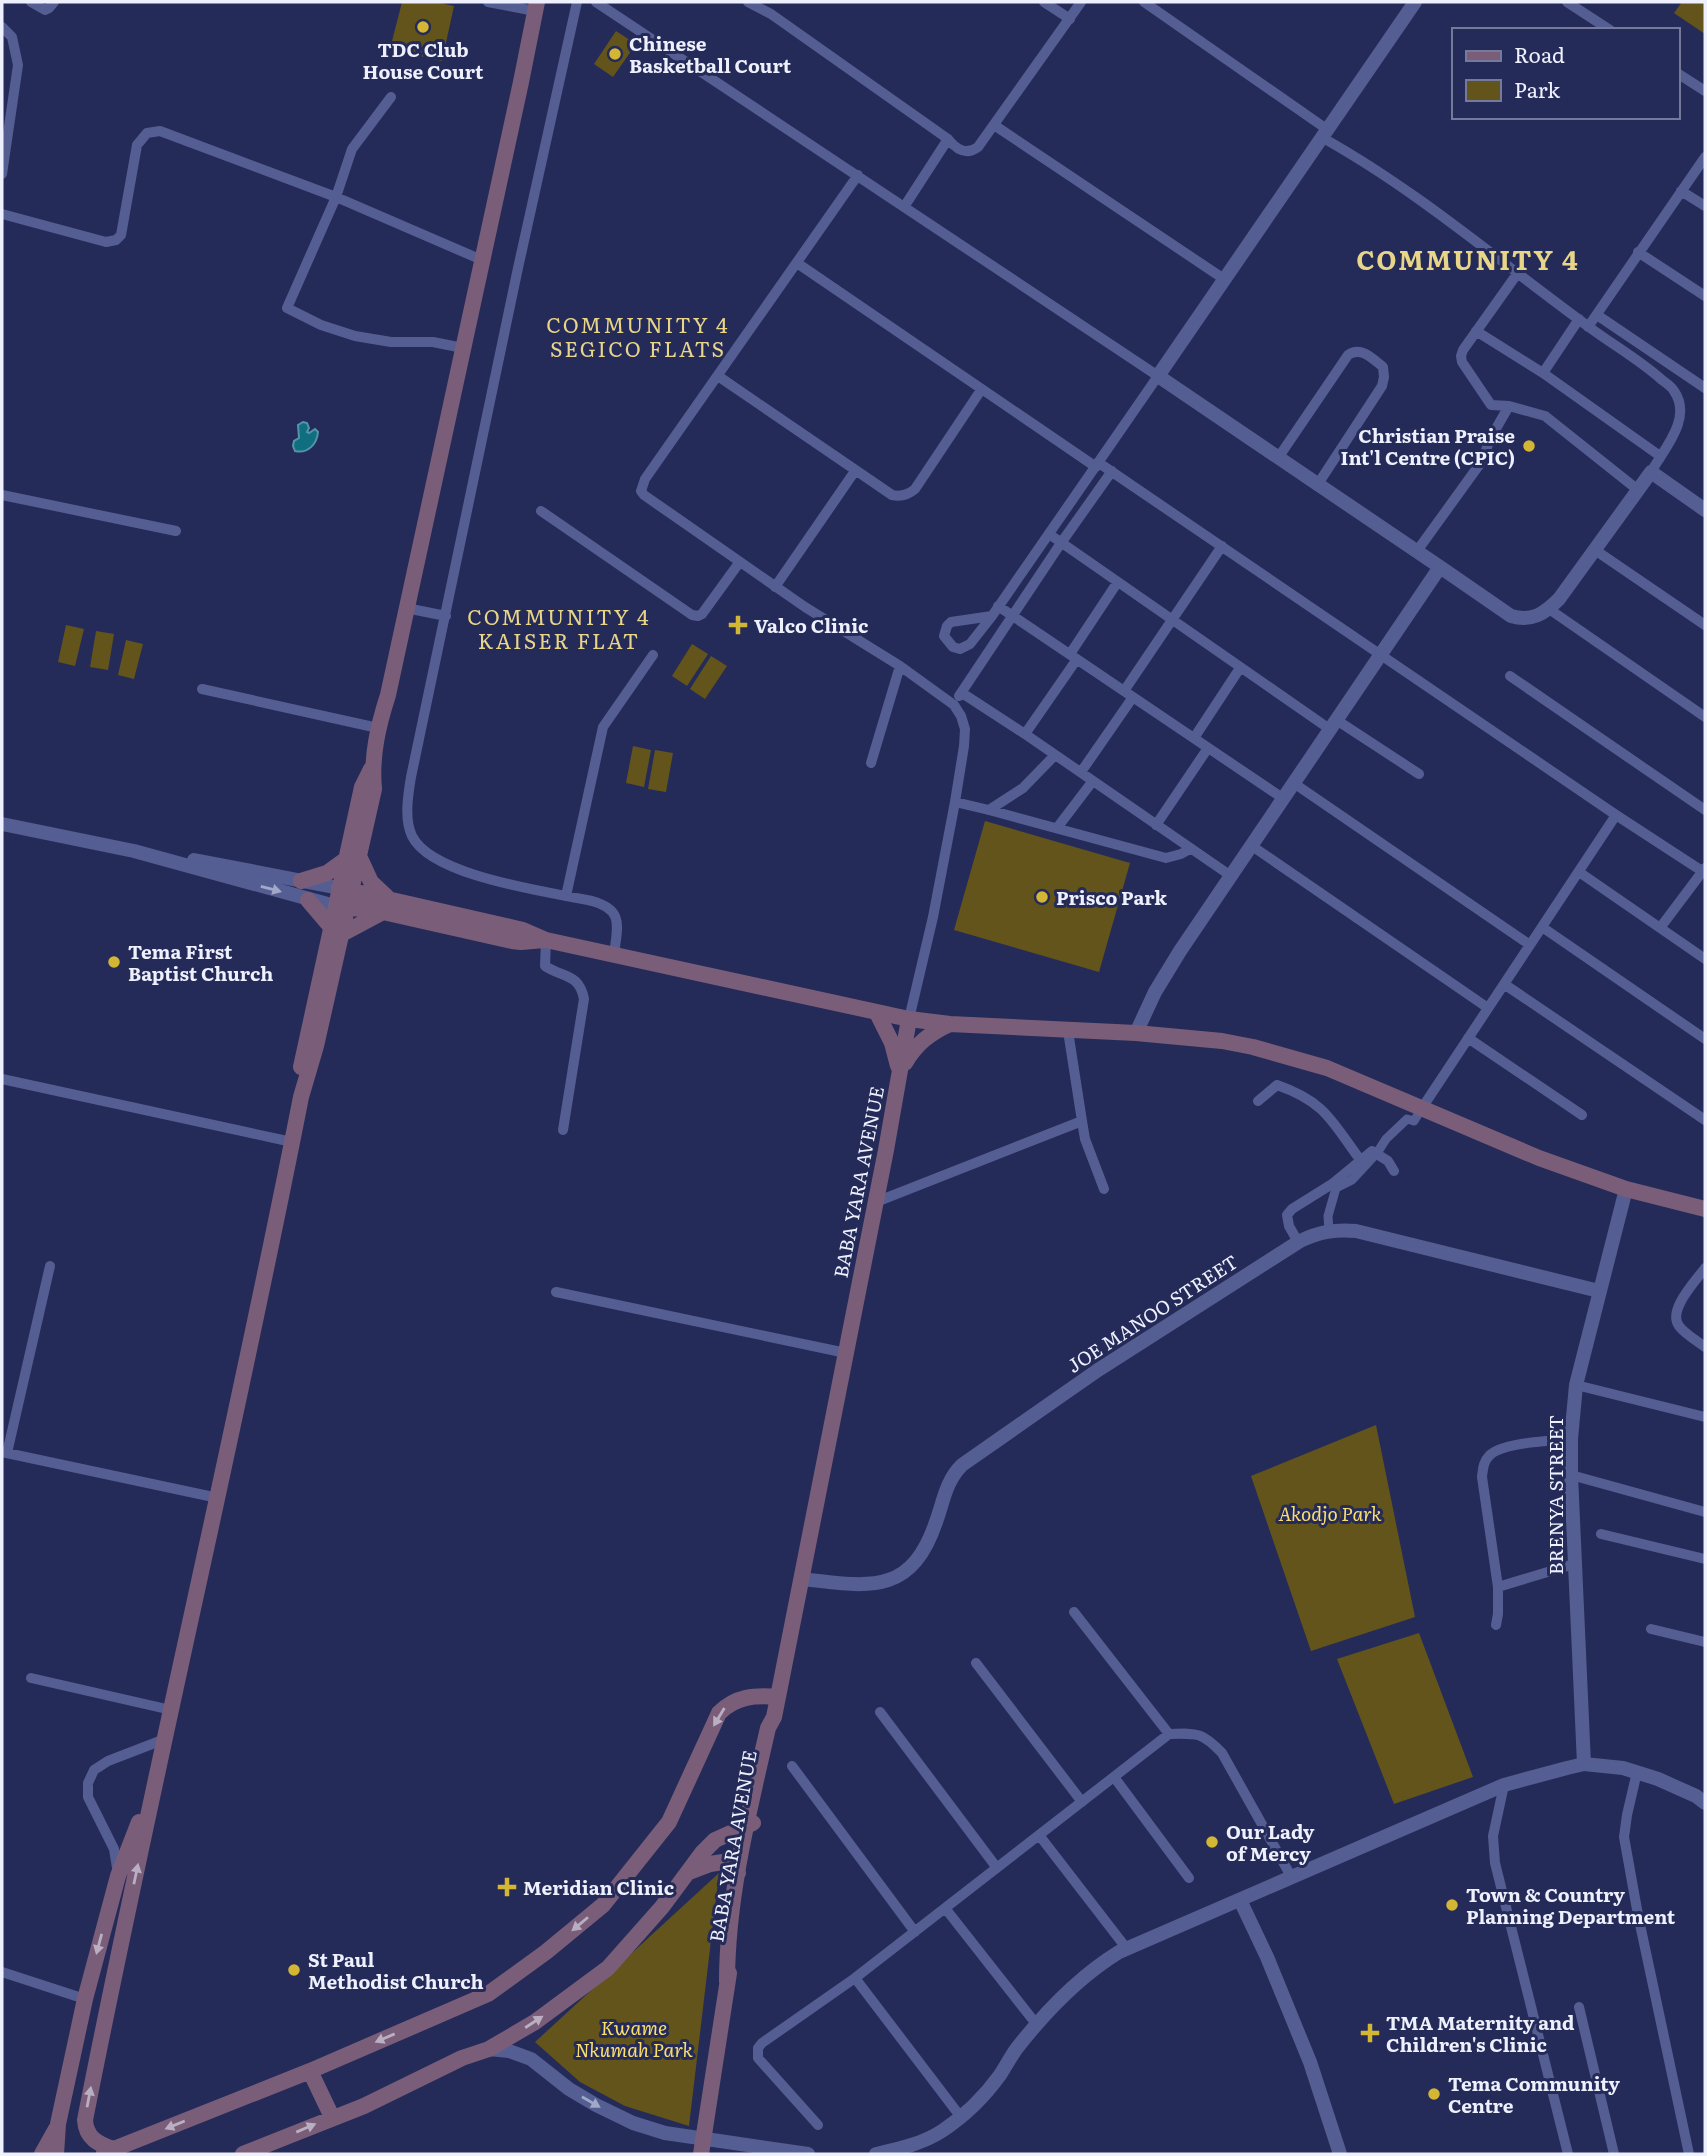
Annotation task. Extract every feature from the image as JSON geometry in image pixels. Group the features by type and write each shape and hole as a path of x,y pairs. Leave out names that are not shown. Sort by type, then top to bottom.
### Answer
{"main road":[{"path":"536,6 387,695 377,729 372,767 362,787 352,858 316,1046 301,1097 85,2120 86,2130 106,2152 310,2071 488,1994 546,1952 603,1905 668,1822 719,1713 728,1704 739,1699 757,1695 778,1697"},
{"path":"301,881 327,873 352,858"},
{"path":"352,858 386,905"},
{"path":"345,889 386,905 523,930 546,940 909,1019 950,1024 1136,1033 1222,1041 1327,1068 1539,1158 1626,1189 1705,1209"},
{"path":"308,900 336,931"},
{"path":"341,906 386,905"},
{"path":"336,931 386,905"},
{"path":"877,1013 891,1043 900,1075"},
{"name":"BABA YARA AVENUE","path":"702,2146 727,1982 736,1948 751,1823 768,1728 774,1717 802,1579 909,1019"},
{"path":"900,1075 905,1061 919,1044 936,1030 950,1024"},
{"path":"56,2154 58,2124 85,1999 118,1876 160,1763"},
{"path":"243,2154 364,2106 462,2059 489,2049 535,2022 608,1968 662,1907 702,1853 715,1840 751,1823"},
{"name":"BABA YARA AVENUE","path":"727,1982 727,1946 738,1873 751,1823"},
{"path":"689,1872 723,1862 738,1873"},
{"path":"310,2071 332,2117"},
{"path":"42,2154 58,2124"}],"street":[{"path":"31,2 43,10 50,9 54,2"},
{"path":"488,2 536,6"},
{"path":"577,2 411,777 408,815 413,839 422,850 445,864 491,879 592,901 611,908 618,923 614,955"},
{"path":"596,2 1158,376 1511,616 1521,619 1535,618 1549,609 1568,587 1651,472 1679,424 1681,410 1674,390 1655,373 1588,327 1144,2"},
{"path":"748,2 771,15 948,139 955,148 964,151 974,150 994,125 1081,2"},
{"path":"1044,2 1070,19"},
{"path":"1284,799 1012,616 995,611 1415,2"},
{"path":"1567,2 1607,28"},
{"path":"2,27 12,37 18,61 2,174"},
{"path":"1679,74 1705,91"},
{"path":"391,97 352,149 337,197 287,308 321,325 355,336 391,342 433,342 463,348"},
{"path":"994,125 1224,279"},
{"path":"2,214 106,242 118,239 121,235 137,145 143,135 157,131 337,197 482,260"},
{"path":"904,207 948,139"},
{"path":"1588,327 1705,157"},
{"path":"858,175 645,479 641,491 739,563 900,666 954,705 961,716 965,729 964,746 955,802 933,917 909,1019"},
{"path":"1681,191 1705,206"},
{"path":"1639,252 1705,296"},
{"path":"797,263 981,390 1097,465 1112,471 1616,815 1704,870 1660,928"},
{"path":"1517,274 1463,350 1462,362 1490,405 1509,406 1545,416 1639,489"},
{"path":"1597,315 1705,388"},
{"path":"1543,373 1579,319"},
{"path":"1476,331 1543,373 1660,456"},
{"path":"1278,458 1348,355 1354,351 1368,355 1383,367 1382,386 1318,484"},
{"path":"718,376 855,471 892,495 898,496 915,489 981,390"},
{"path":"1416,551 1482,461 1490,439 1509,406"},
{"path":"775,587 855,471"},
{"path":"954,705 1112,471"},
{"path":"1651,472 1705,510"},
{"path":"2,495 176,531"},
{"path":"541,511 692,615 702,614 739,563"},
{"path":"1049,534 1240,668 1419,774"},
{"path":"1081,772 1171,620 1222,546"},
{"path":"1595,550 1705,625"},
{"path":"1136,1033 1155,992 1440,568"},
{"path":"1025,734 1117,583"},
{"path":"406,608 446,616"},
{"path":"1549,609 1705,717"},
{"path":"566,896 603,727 653,655"},
{"path":"871,763 900,666"},
{"path":"1194,738 1240,668"},
{"path":"1510,676 1705,810"},
{"path":"202,690 377,729"},
{"path":"962,693 1231,876"},
{"path":"1156,825 1208,748"},
{"path":"989,810 1023,788 1055,755"},
{"path":"1057,828 1092,782"},
{"path":"1295,784 1530,945"},
{"path":"955,802 1166,858 1190,849"},
{"path":"1329,1231 1328,1216 1336,1188 1352,1180 1386,1139 1407,1119 1414,1121 1616,815"},
{"path":"2,824 134,851 308,900 341,906"},
{"path":"1252,846 1488,1008"},
{"path":"134,851 171,855 345,889"},
{"path":"1578,872 1705,959"},
{"path":"1542,927 1705,1039"},
{"path":"546,940 545,966 573,979 579,985 584,999 563,1130"},
{"path":"1504,984 1705,1120"},
{"path":"1068,1031 1085,1139 1104,1189"},
{"path":"1468,1038 1582,1115"},
{"path":"2,1079 292,1142"},
{"path":"1258,1101 1277,1085 1316,1103 1326,1112 1361,1161"},
{"path":"876,1202 1082,1121"},
{"path":"1297,1242 1287,1215 1292,1209 1332,1184 1372,1151 1388,1161 1394,1171"},
{"name":"BRENYA STREET","path":"1584,1765 1571,1438 1576,1385 1626,1189"},
{"name":"JOE MANOO STREET","path":"802,1579 871,1586 893,1580 915,1564 930,1540 943,1495 953,1475 962,1465 1098,1370 1297,1242 1316,1234 1336,1230 1356,1231 1599,1291"},
{"path":"50,1266 4,1452 218,1499"},
{"path":"1704,1272 1679,1304 1676,1317 1679,1327 1705,1347"},
{"path":"556,1292 846,1353"},
{"path":"1576,1385 1704,1416"},
{"path":"1496,1625 1498,1587 1482,1477 1483,1465 1489,1455 1500,1448 1571,1438"},
{"path":"1571,1475 1705,1512"},
{"path":"1601,1534 1705,1559"},
{"path":"1498,1587 1574,1564"},
{"path":"1074,1612 1169,1734"},
{"path":"1651,1629 1705,1642"},
{"path":"976,1663 1082,1802"},
{"path":"31,1678 171,1710"},
{"path":"880,1712 997,1868"},
{"path":"818,2125 758,2057 758,2048 766,2039 855,1978 1169,1734 1195,1733 1210,1741 1222,1753 1292,1878"},
{"path":"118,1876 114,1849 88,1797 88,1783 94,1770 108,1761 165,1739"},
{"path":"876,2154 912,2149 941,2132 960,2116 998,2078 1016,2049 1037,2025 1075,1984 1095,1967 1127,1949 1504,1786 1584,1765 1623,1768 1658,1779 1696,1796 1705,1804"},
{"path":"792,1766 915,1931"},
{"path":"1637,1772 1624,1837 1689,2154"},
{"path":"1114,1777 1189,1878"},
{"path":"1504,1786 1493,1836 1495,1863 1568,2154"},
{"path":"1039,1835 1127,1949"},
{"path":"1240,1900 1267,1956 1310,2062 1340,2154"},
{"path":"945,1908 1037,2025"},
{"path":"2,1972 85,1999"},
{"path":"855,1978 960,2116"},
{"path":"1579,2007 1614,2154"},
{"path":"489,2049 509,2051 531,2059 569,2089 632,2123 702,2146 808,2154"}],"green space":[{"name":"TDC Club House Court","path":"402,2 435,2 454,6 442,61 390,49"},
{"path":"1682,2 1705,2 1705,34 1674,13"},
{"name":"Chinese Basketball Court","path":"616,31 636,44 613,77 594,64"},
{"path":"66,625 84,629 75,666 58,662"},
{"path":"96,631 114,634 108,670 90,667"},
{"path":"126,640 143,644 134,679 118,675"},
{"path":"692,644 708,654 687,686 672,676"},
{"path":"711,656 727,666 705,699 690,689"},
{"path":"633,746 651,750 644,787 626,783"},
{"path":"655,750 673,753 666,792 648,789"},
{"name":"Prisco Park","path":"985,821 1130,863 1099,972 954,930"},
{"name":"Akodjo Park","path":"1376,1425 1415,1617 1311,1651 1251,1476"},
{"path":"1419,1633 1473,1777 1394,1804 1337,1659"},
{"name":"Kwame Nkumah Park","path":"719,1873 689,2126 625,2106 580,2082 535,2042"}],"shaded area":[{"path":"307,423 309,428 307,432 315,429 318,432 314,444 300,452 295,451 293,446 294,441 299,438 298,425"}],"place":[{"name":"TDC Club House Court","path":"423,27"},
{"name":"Chinese Basketball Court","path":"615,54"},
{"name":"Christian Praise Int'l Centre (CPIC)","path":"1529,446"},
{"name":"Valco Clinic","path":"738,625"},
{"name":"Prisco Park","path":"1042,897"},
{"name":"Tema First Baptist Church","path":"114,962"},
{"name":"Our Lady of Mercy","path":"1212,1842"},
{"name":"Meridian Clinic","path":"507,1887"},
{"name":"Town & Country Planning Department","path":"1452,1905"},
{"name":"St Paul Methodist Church","path":"294,1970"},
{"name":"TMA Maternity and Children's Clinic","path":"1370,2033"},
{"name":"Tema Community Centre","path":"1434,2094"}],"district":[{"name":"COMMUNITY 4","path":"1468,258"},
{"name":"COMMUNITY 4 SEGICO FLATS","path":"638,335"},
{"name":"COMMUNITY 4 KAISER FLAT","path":"559,627"}]}
